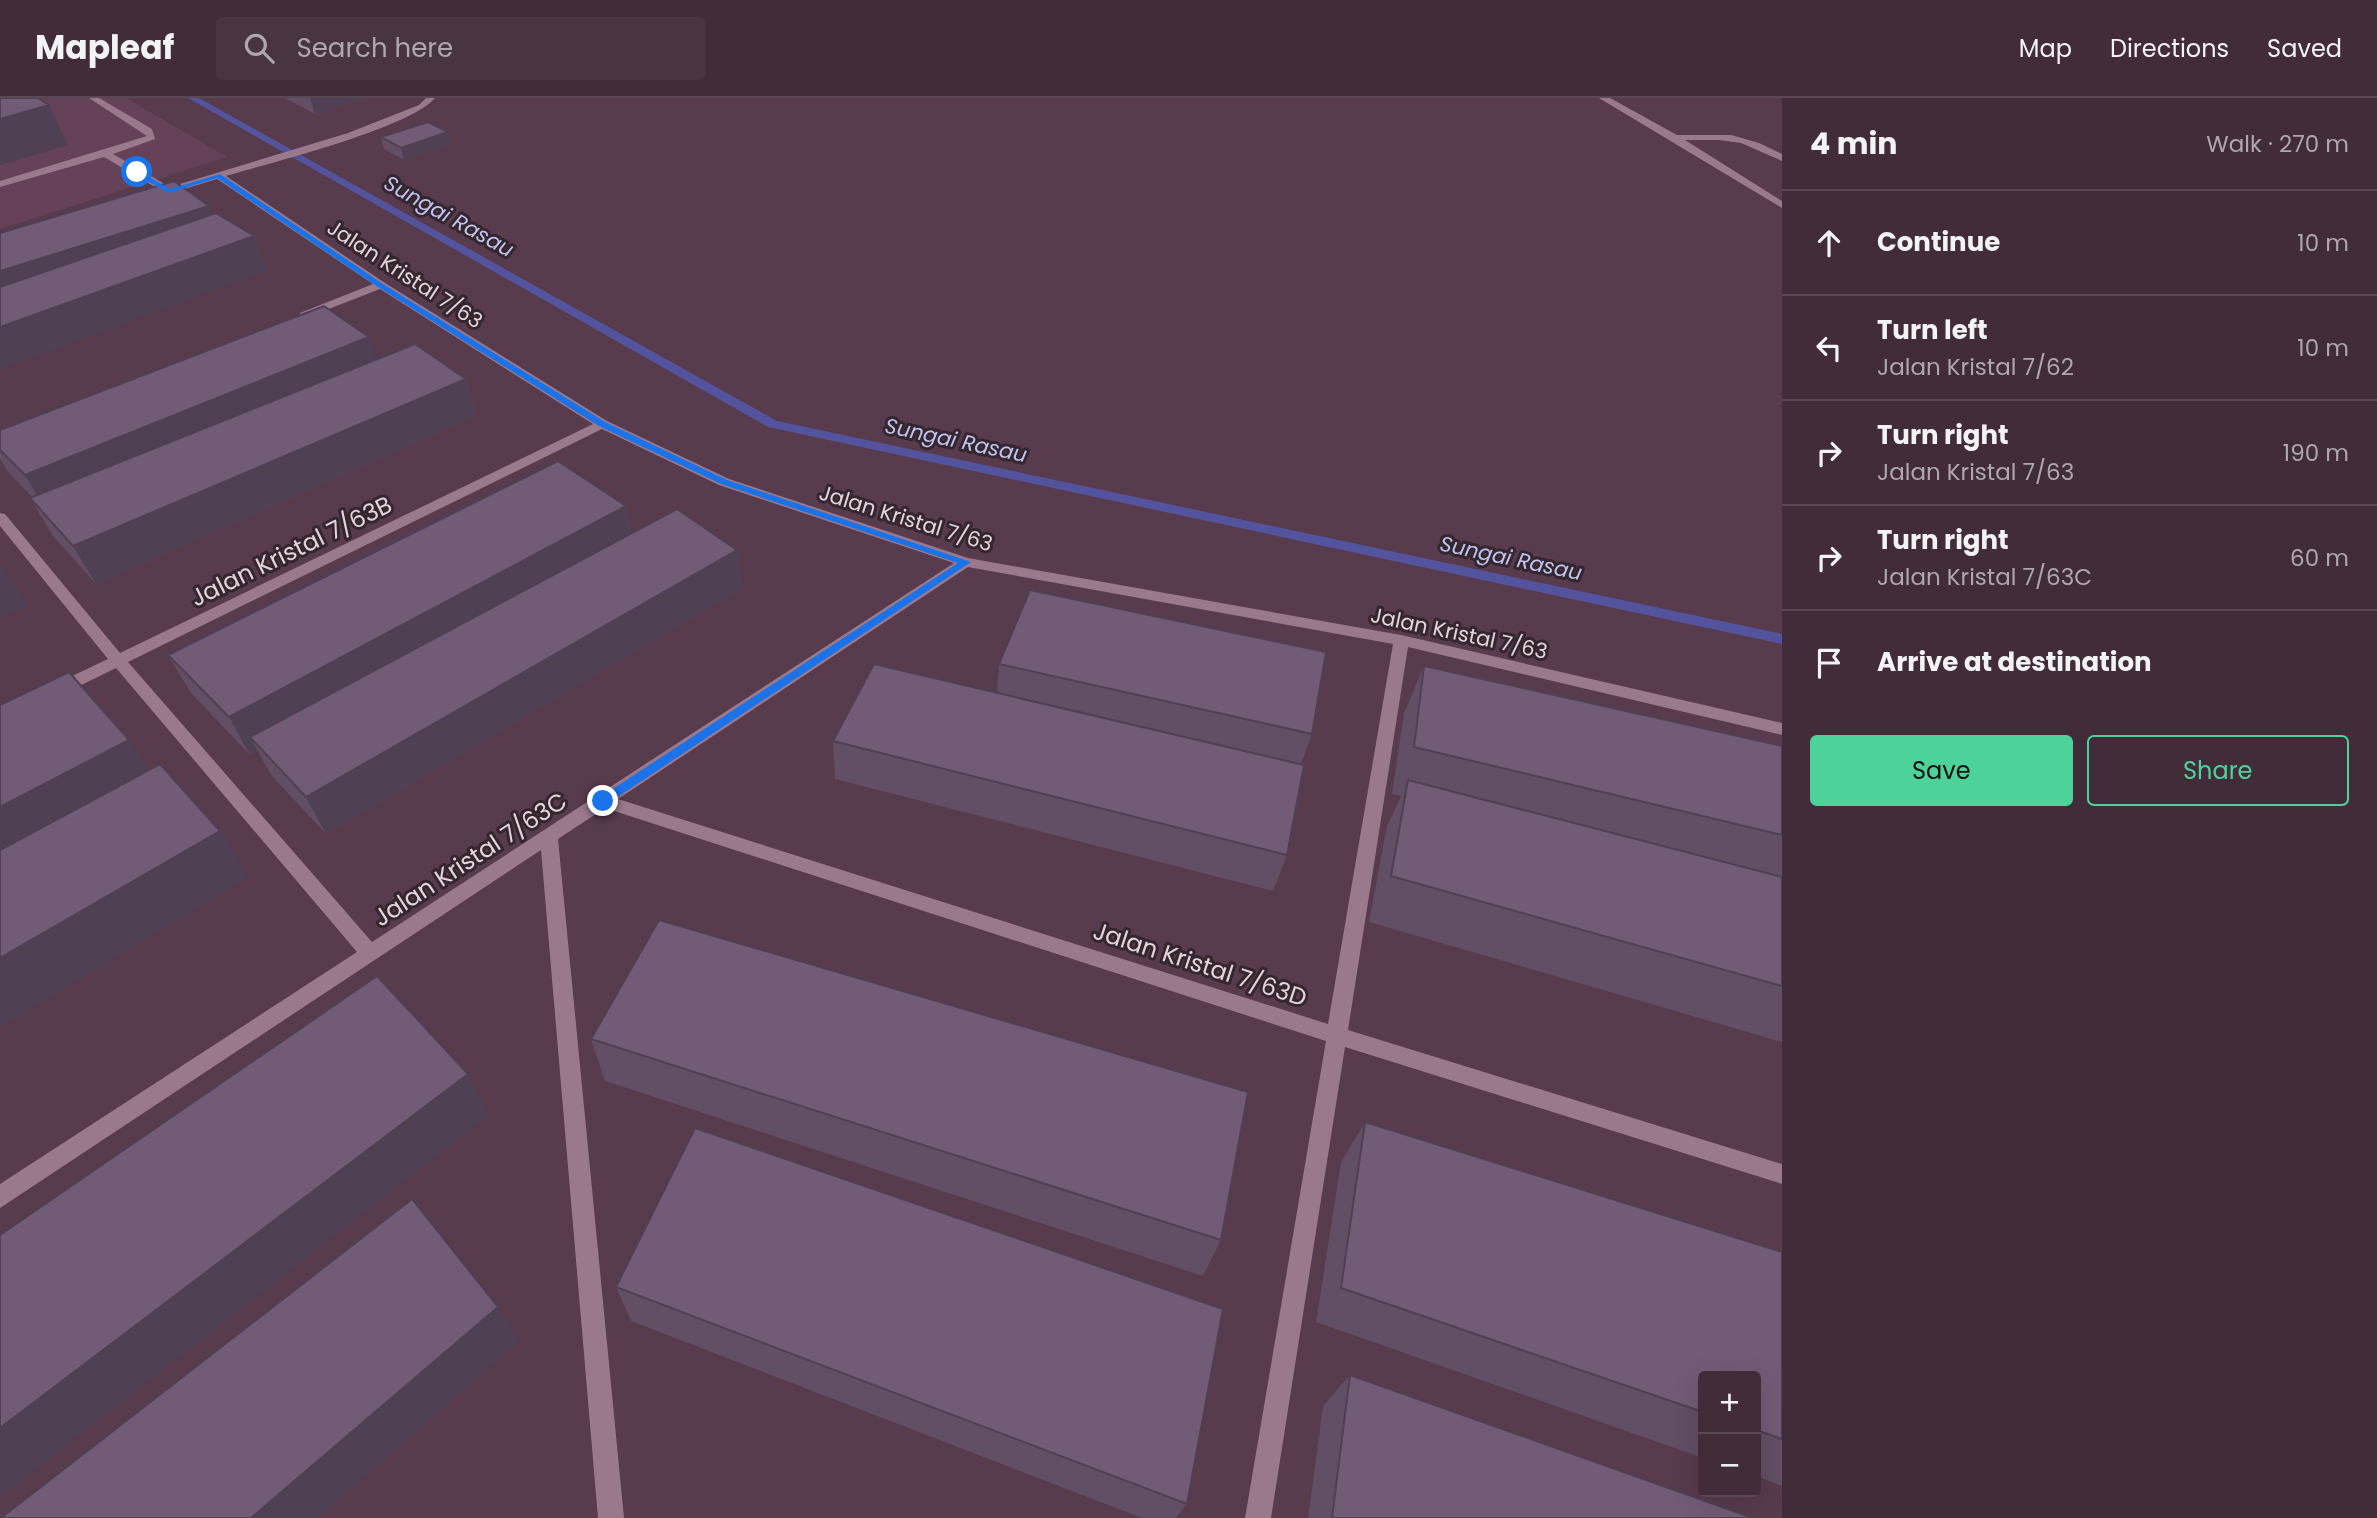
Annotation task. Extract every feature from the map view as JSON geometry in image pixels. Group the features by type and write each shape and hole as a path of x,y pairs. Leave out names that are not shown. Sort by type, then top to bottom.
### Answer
{"street":[{"path":"0,184 144,142 153,134 93,98"},
{"path":"144,199 351,135 422,107 431,98"},
{"path":"1603,98 1676,138 1782,205"},
{"path":"1676,138 1734,137 1753,142 1782,158"},
{"path":"105,153 169,191"},
{"name":"Jalan Kristal 7/63","path":"218,176 380,285 602,424 724,482 966,562 1402,640 1782,729"},
{"path":"292,320 380,285"},
{"name":"Jalan Kristal 7/63B","path":"47,695 602,424"},
{"path":"0,517 118,660 371,954"},
{"name":"Jalan Kristal 7/63C","path":"0,1198 966,562"},
{"path":"1258,1518 1402,640"},
{"name":"Jalan Kristal 7/63D","path":"603,801 1338,1036 1782,1174"},
{"path":"549,836 611,1518"}],"shaded area":[{"path":"0,98 126,98 227,157 0,229"}],"building":[{"path":"0,98 38,98 49,105 0,119"},
{"path":"428,122 448,132 401,148 381,137"},
{"path":"174,181 209,206 0,271 0,233"},
{"path":"216,213 254,236 0,327 0,287"},
{"path":"324,306 369,337 25,475 0,450 0,430"},
{"path":"415,344 466,379 73,546 30,498"},
{"path":"558,461 626,506 229,717 168,655"},
{"path":"677,509 737,550 306,797 250,737"},
{"path":"1030,590 1326,652 1312,734 999,664"},
{"path":"874,664 1304,765 1287,855 833,741"},
{"path":"1424,666 1782,746 1782,835 1414,747"},
{"path":"69,672 129,740 0,807 0,705"},
{"path":"160,764 220,831 0,958 0,850"},
{"path":"1408,780 1782,877 1782,986 1391,876"},
{"path":"659,920 1248,1092 1221,1240 591,1039"},
{"path":"377,976 468,1074 0,1428 0,1235"},
{"path":"1365,1122 1782,1252 1782,1439 1761,1432 1761,1371 1698,1371 1698,1410 1341,1288"},
{"path":"695,1128 1223,1309 1187,1504 616,1287"},
{"path":"412,1199 498,1307 251,1518 1,1518"},
{"path":"1350,1375 1753,1518 1332,1518"}],"waterway":[{"name":"Sungai Rasau","path":"192,98 773,424 1782,639"}],"route":[{"path":"137,172 169,191 218,176 380,285 602,424 724,482 966,562 603,801"}]}
